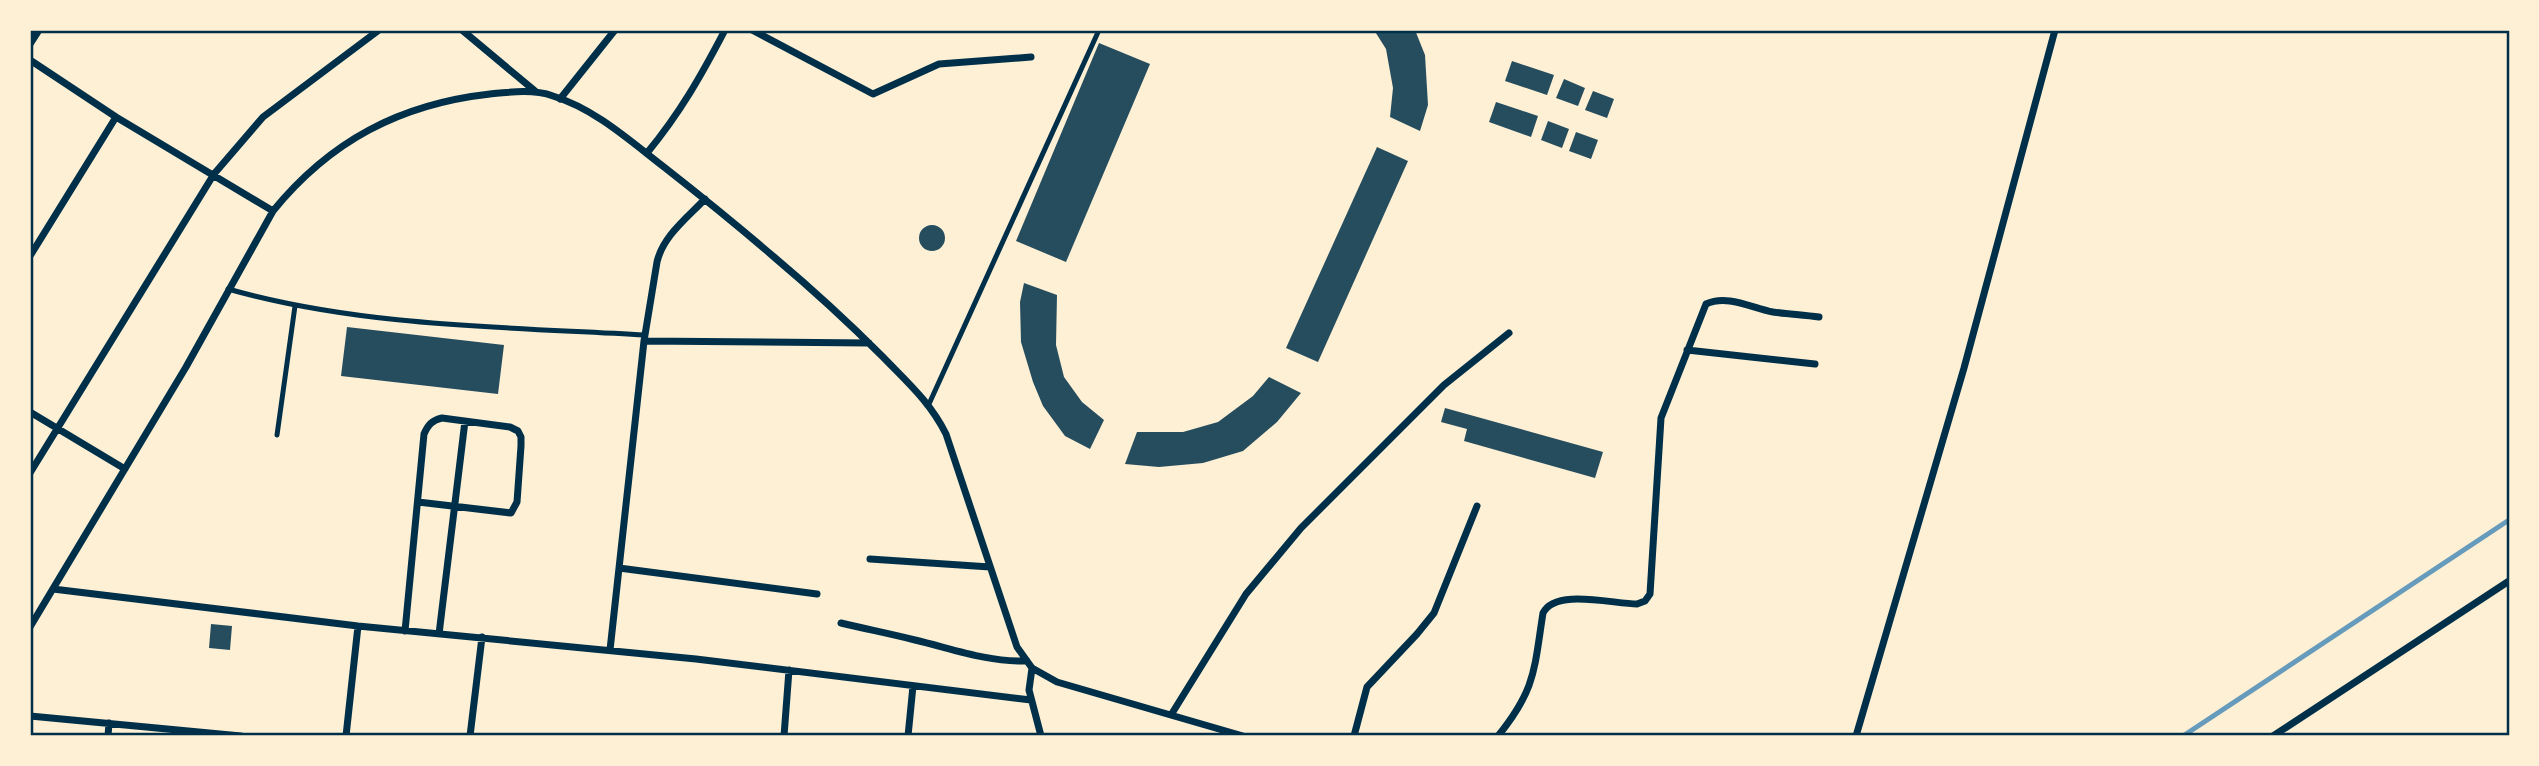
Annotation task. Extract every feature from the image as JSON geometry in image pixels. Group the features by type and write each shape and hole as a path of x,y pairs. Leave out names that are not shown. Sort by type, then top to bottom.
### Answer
{"street":[{"path":"30,44 39,30"},
{"path":"30,473 214,174 263,117 379,30"},
{"path":"462,30 535,92"},
{"path":"561,99 615,30"},
{"path":"647,153 676,118 692,93 725,30"},
{"path":"752,30 873,94 939,64 1031,57"},
{"path":"1856,736 1964,368 2055,30"},
{"path":"30,60 116,117 273,211"},
{"path":"30,627 186,368 273,211 287,194 316,166 352,139 406,112 425,105 476,96 535,92 584,109 647,153 817,293 929,404 946,434 1017,647 1032,668 1057,682 1243,736"},
{"path":"30,256 116,117"},
{"path":"610,650 645,338 660,251 666,240 705,199"},
{"path":"1499,736 1529,691 1538,661 1546,606 1569,598 1637,604 1645,601 1650,594 1660,427 1667,400 1706,304 1714,300 1819,317"},
{"path":"1171,715 1246,594 1301,528 1444,385 1509,333"},
{"path":"645,338 869,343"},
{"path":"1687,350 1815,364"},
{"path":"30,412 125,469"},
{"path":"405,631 424,434 427,427 434,420 442,418 518,431 521,446 517,502 511,513 418,502"},
{"path":"439,634 465,422"},
{"path":"1354,736 1367,687 1417,635 1434,613 1477,506"},
{"path":"870,559 990,567"},
{"path":"619,568 817,594"},
{"path":"2273,736 2509,581"},
{"path":"53,589 358,626 789,670 1031,701"},
{"path":"841,623 917,640 966,655 1005,661 1027,661"},
{"path":"346,736 358,626"},
{"path":"470,736 482,638"},
{"path":"1032,668 1029,690 1041,736"},
{"path":"784,736 789,670"},
{"path":"908,736 913,686"},
{"path":"30,716 240,736"},
{"path":"108,736 110,723"}],"lane":[{"path":"929,404 1099,30"},
{"path":"228,289 295,306 432,322 645,338"},
{"path":"277,435 295,306"}],"building":[{"path":"1374,30 1415,30 1425,55 1428,105 1420,131 1390,117 1393,88 1386,49"},
{"path":"1099,43 1150,64 1066,262 1016,241"},
{"path":"1512,61 1554,75 1547,95 1505,81"},
{"path":"1564,79 1585,88 1578,106 1556,98"},
{"path":"1593,91 1614,99 1607,118 1585,110"},
{"path":"1496,102 1538,116 1531,137 1489,122"},
{"path":"1548,121 1569,129 1562,148 1541,140"},
{"path":"1576,132 1598,140 1591,159 1569,151"},
{"path":"1377,147 1408,161 1318,362 1286,348"},
{"path":"932,225 941,229 945,238 941,247 932,251 923,247 919,238 923,229"},
{"path":"1024,283 1057,295 1056,345 1064,377 1082,402 1104,420 1090,449 1065,436 1043,406 1033,382 1021,342 1020,302"},
{"path":"347,327 504,345 498,394 341,376"},
{"path":"1269,377 1301,393 1277,422 1243,451 1203,463 1159,467 1125,464 1137,432 1183,432 1218,422 1253,396"},
{"path":"1445,408 1603,452 1595,478 1464,441 1467,429 1441,422"},
{"path":"211,624 232,626 230,650 209,648"}],"waterway":[{"path":"2183,736 2509,520"}]}
